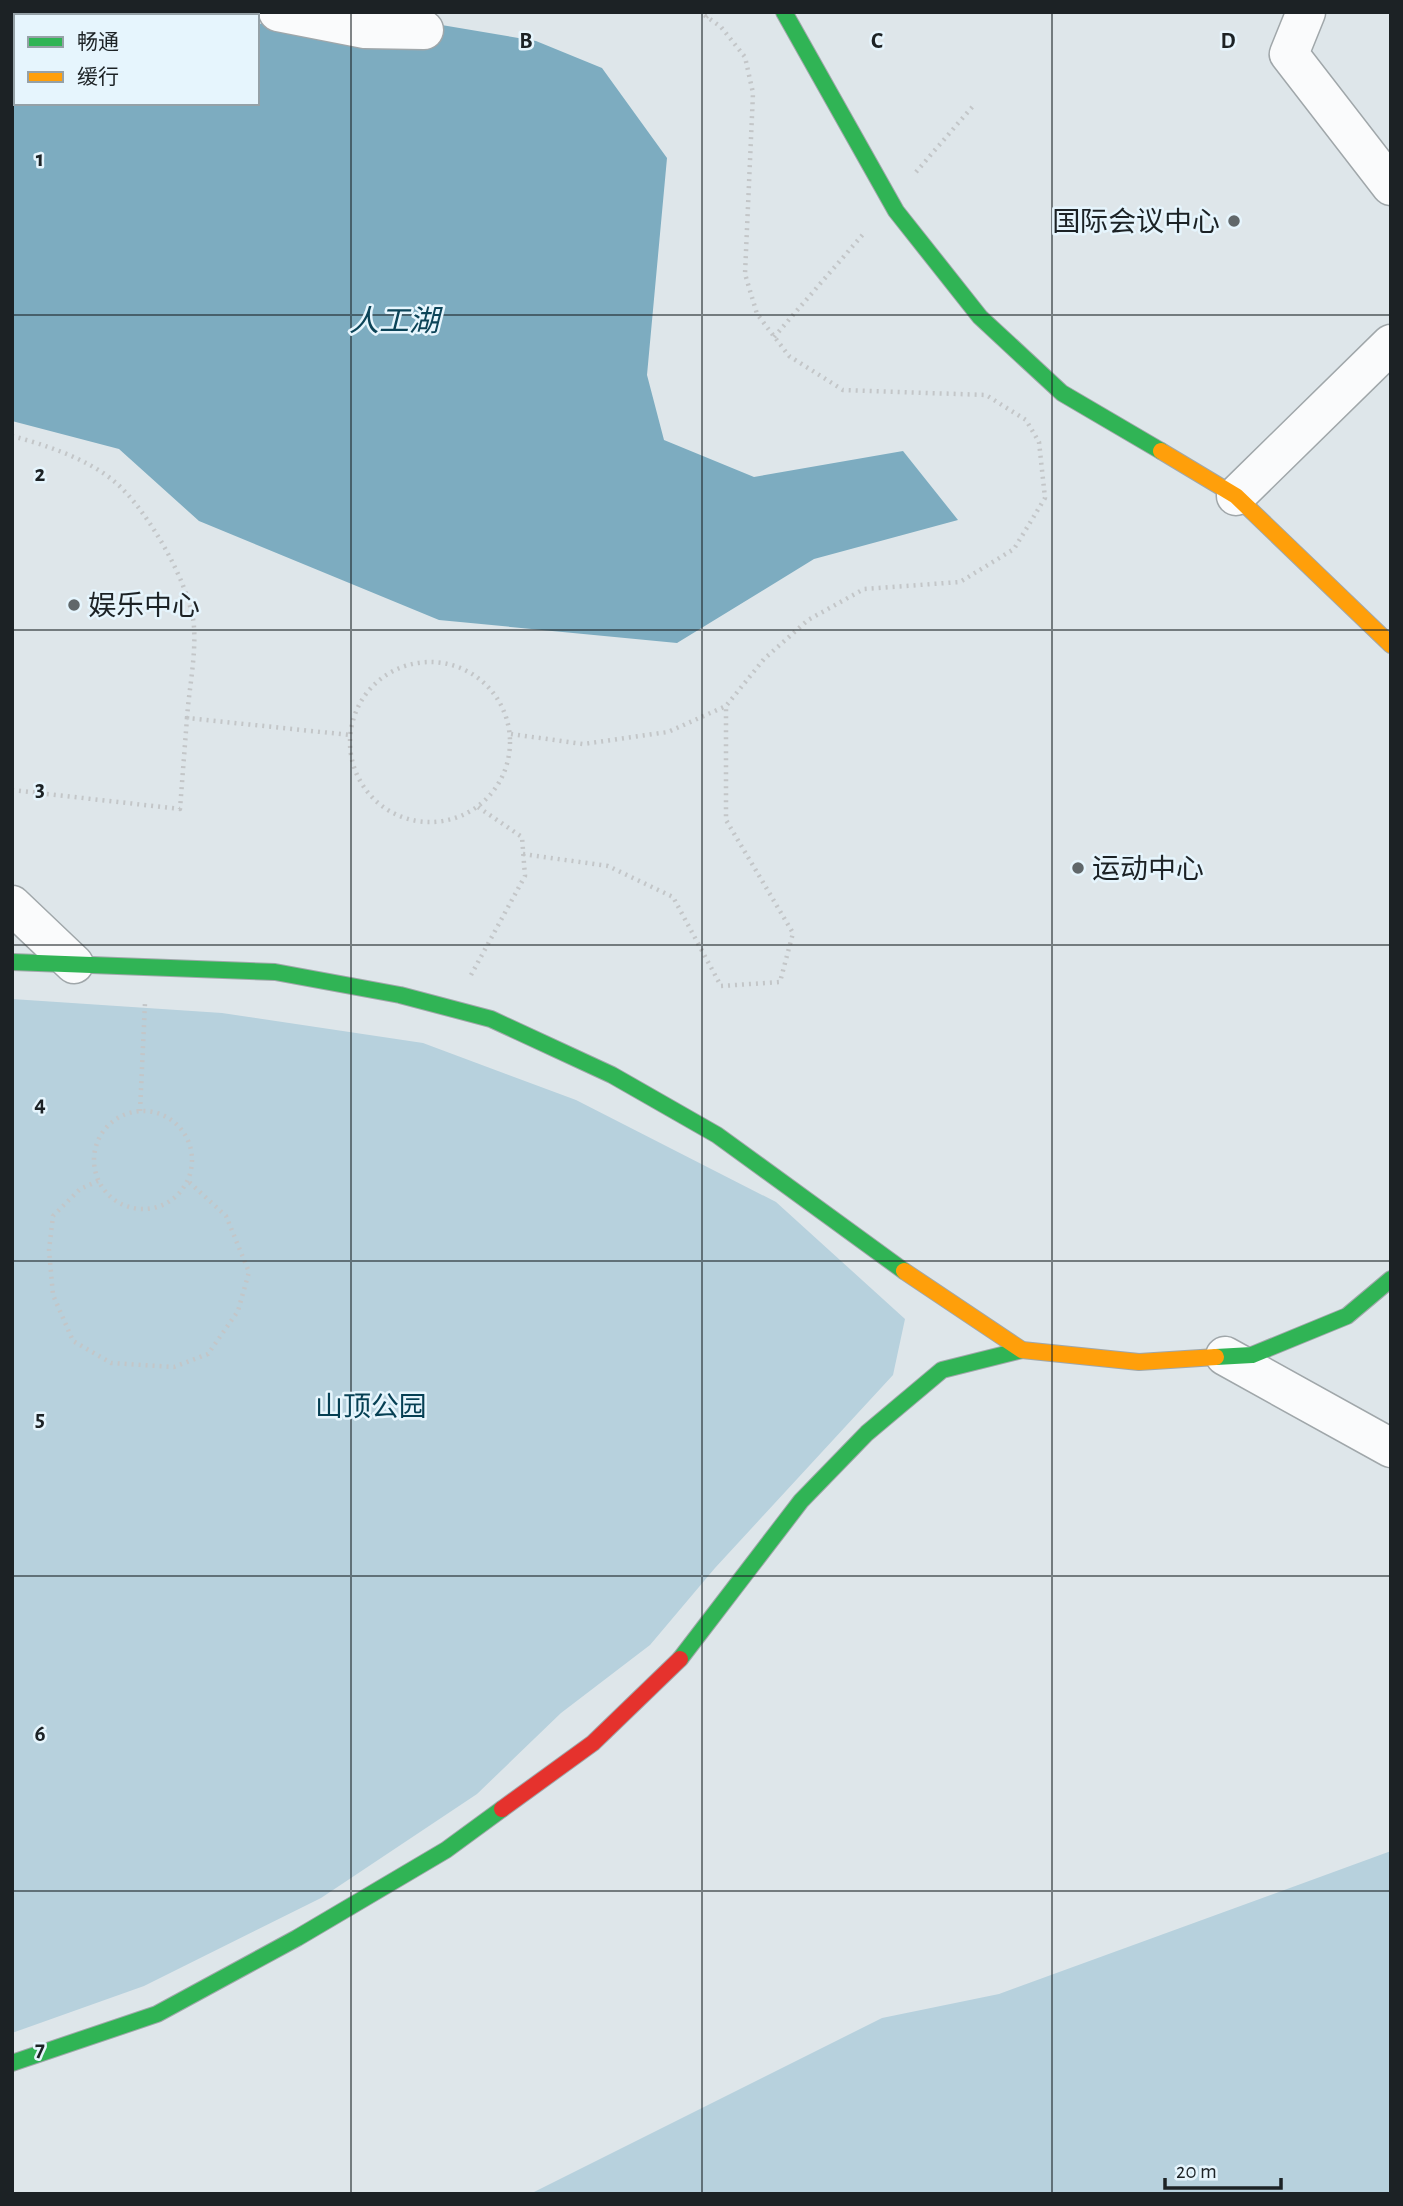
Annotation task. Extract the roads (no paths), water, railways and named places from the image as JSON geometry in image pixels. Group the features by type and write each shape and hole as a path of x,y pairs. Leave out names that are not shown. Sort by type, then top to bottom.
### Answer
{"street":[{"path":"278,12 365,29 380,21 424,30"},
{"path":"784,12 896,211 980,317 1062,393 1236,496 1391,645"},
{"path":"1306,12 1289,54 1391,186"},
{"path":"1236,496 1391,344"},
{"path":"12,905 74,964"},
{"path":"12,962 275,972 400,995 491,1019 612,1075 717,1135 918,1281 1022,1350"},
{"path":"12,2063 157,2014 298,1938 446,1850 593,1744 684,1656 801,1501 867,1433 942,1370 1022,1350 1139,1362 1252,1355 1347,1316 1391,1279"},
{"path":"1225,1356 1391,1448"}],"water":[{"name":"人工湖","path":"12,12 211,14 14,14 14,105 259,105 259,23 285,29 394,17 536,41 602,68 667,158 647,375 664,440 754,477 903,451 958,520 814,559 677,643 439,620 199,521 119,449 12,421"}],"place":[{"name":"国际会议中心","path":"1234,221"},
{"name":"娱乐中心","path":"74,605"},
{"name":"运动中心","path":"1078,868"}],"park label":[{"name":"山顶公园","path":"371,1406"}]}
